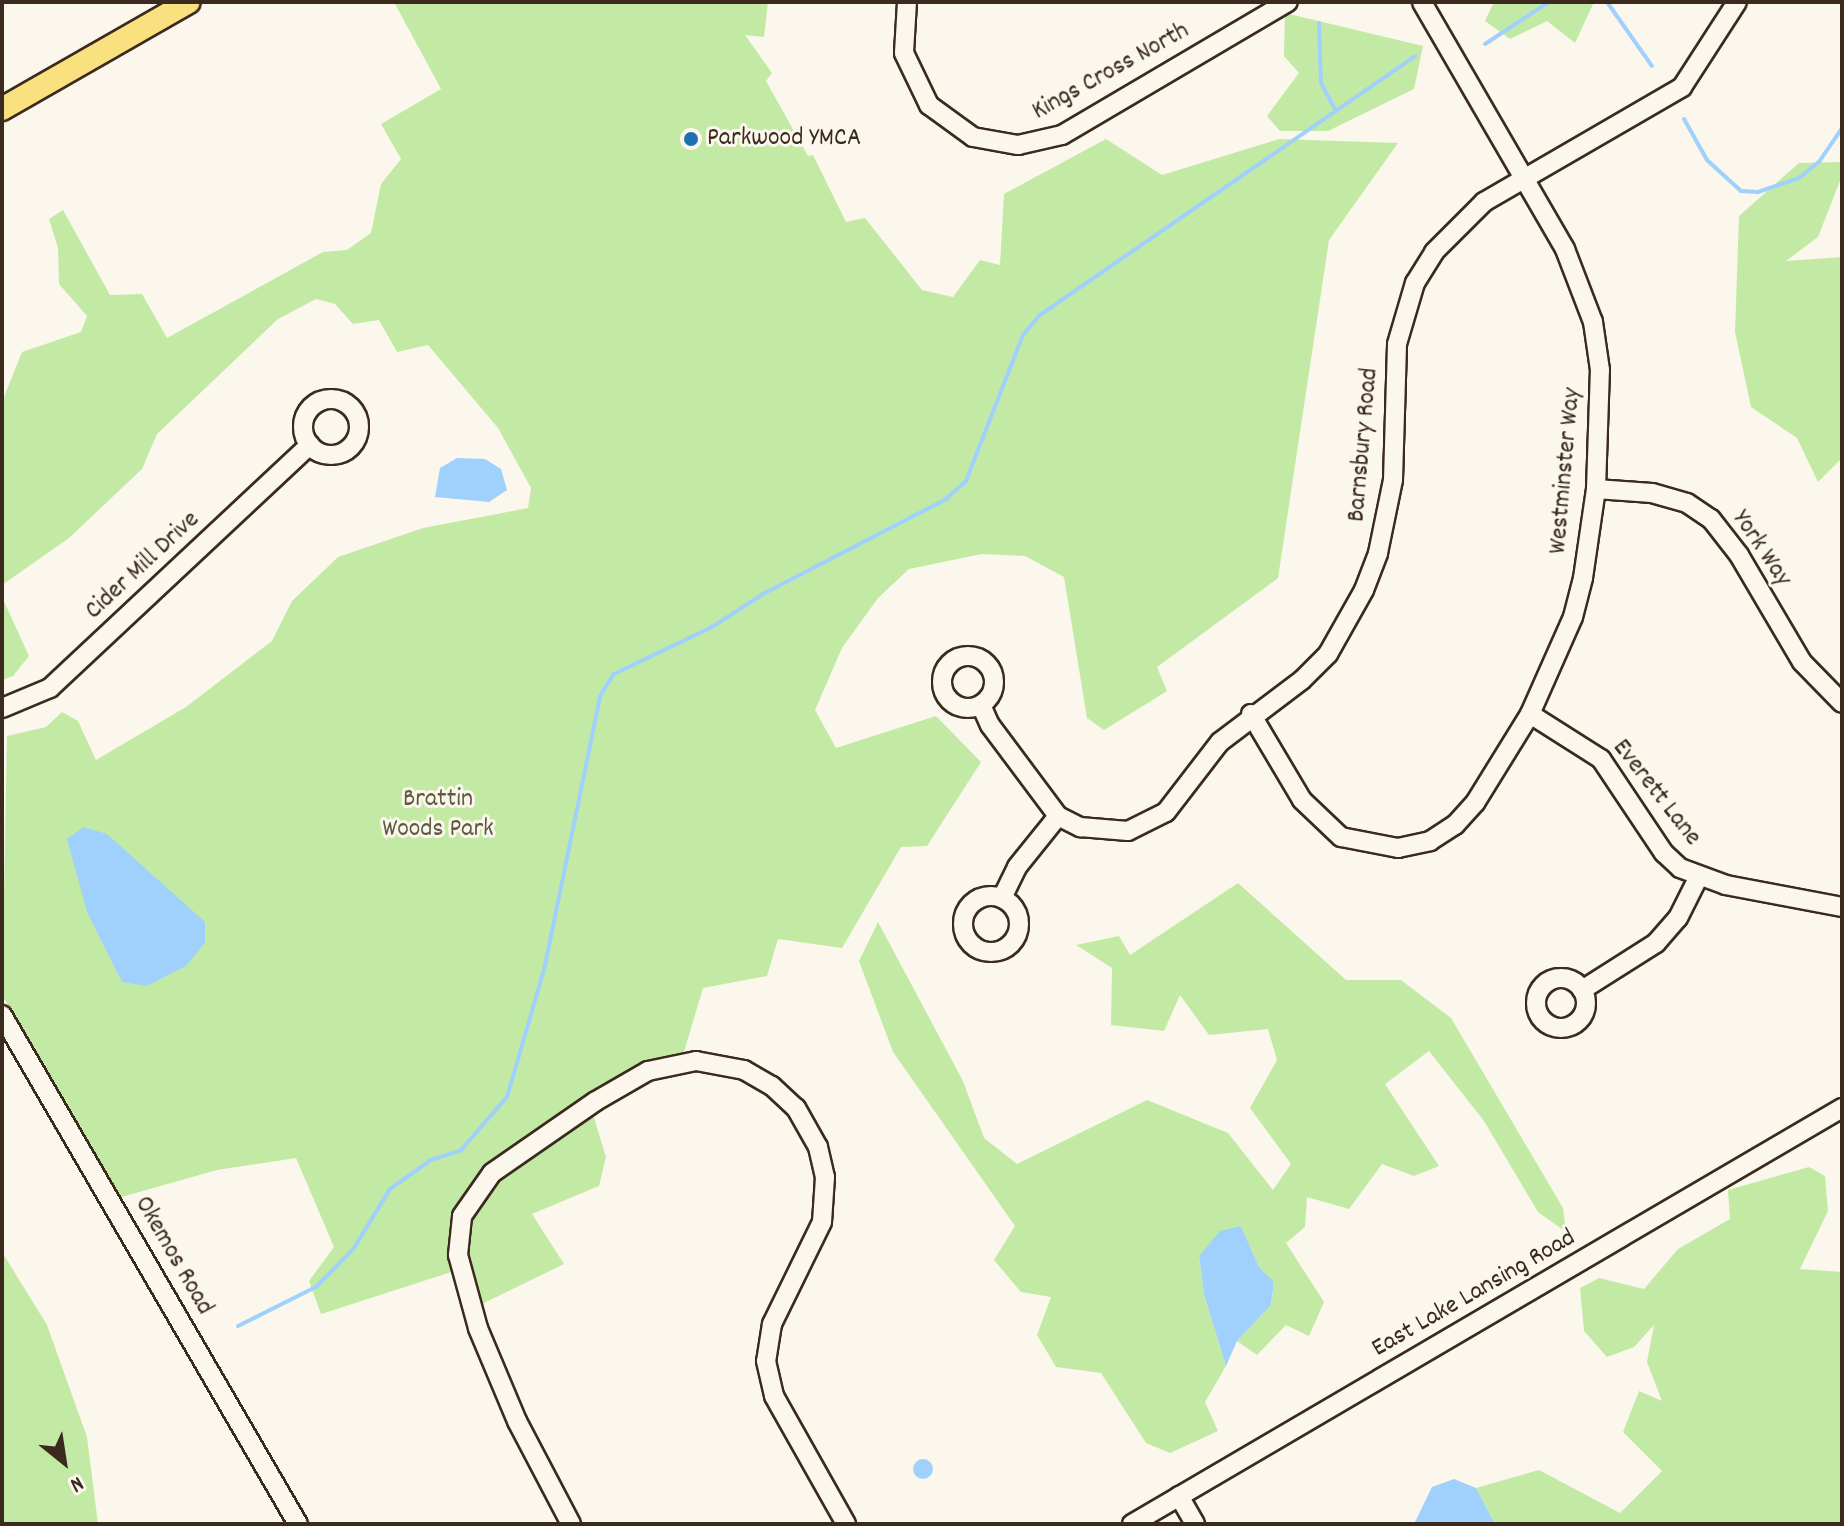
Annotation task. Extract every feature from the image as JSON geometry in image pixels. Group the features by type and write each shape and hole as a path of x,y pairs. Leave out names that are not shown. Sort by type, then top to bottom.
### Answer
{"main road":[{"path":"2,109 189,2"}],"street":[{"name":"Kings Cross North","path":"907,2 904,53 918,90 942,119 973,137 994,143 1040,142 1062,135 1288,2"},
{"name":"Westminster Way","path":"1251,714 1320,821 1341,837 1398,848 1430,841 1455,825 1475,803 1530,714 1573,617 1596,489 1600,370 1593,322 1565,249 1422,2"},
{"name":"Barnsbury Road","path":"1058,816 1103,832 1148,824 1181,796 1220,742 1251,714 1302,680 1328,654 1378,553 1393,480 1397,344 1415,283 1457,225 1525,179 1682,87 1735,2"},
{"name":"Cider Mill Drive","path":"2,708 50,688 310,445"},
{"name":"York Way","path":"1596,489 1652,493 1687,503 1711,519 1733,545 1802,662 1842,703"},
{"path":"981,705 990,725 1058,816 1017,867 1002,898"},
{"name":"Everett Lane","path":"1530,714 1601,759 1664,853 1698,878 1842,907"},
{"path":"1582,990 1656,943 1678,918 1698,878"},
{"name":"Okemos Road","path":"2,1015 298,1524"},
{"path":"571,1524 487,1352 459,1266 459,1227 469,1200 492,1173 648,1071 679,1062 712,1062 744,1070 772,1086 812,1133 826,1192 818,1236 772,1324 767,1373 779,1407 846,1524"},
{"name":"East Lake Lansing Road","path":"1132,1524 1842,1108"},
{"path":"1179,1496 1195,1524"}],"green space":[{"name":"Brattin Woods Park","path":"394,2 768,2 764,37 745,35 772,73 766,81 808,156 813,155 846,222 865,218 922,290 953,297 980,260 1000,265 1004,194 1106,139 1162,175 1279,139 1398,143 1329,240 1278,578 1157,667 1167,691 1104,730 1087,718 1064,577 1025,556 982,554 909,569 878,598 842,648 815,710 836,748 936,716 981,762 927,846 901,847 842,948 778,939 767,976 703,988 684,1052 633,1069 588,1098 606,1157 599,1186 532,1214 564,1264 482,1304 470,1266 321,1314 309,1281 334,1247 296,1158 217,1170 118,1198 2,995 7,736 46,727 62,712 78,721 96,760 186,707 272,641 292,601 338,557 423,528 528,508 531,488 498,428 428,345 397,352 379,320 353,324 335,304 316,299 278,319 157,434 142,469 69,538 2,585 2,402 22,352 81,332 87,316 59,284 58,248 49,219 63,210 110,295 142,294 167,338 323,252 347,250 371,233 381,184 401,159 381,124 441,89"},
{"path":"1494,2 1594,2 1575,43 1547,21 1510,39 1485,21"},
{"path":"1285,13 1423,46 1414,89 1328,131 1280,131 1267,116 1299,73 1284,56"},
{"path":"1842,162 1842,176 1818,237 1786,261 1842,257 1842,458 1818,482 1797,438 1751,407 1735,332 1739,216 1799,163"},
{"path":"2,597 29,656 13,676 2,680"},
{"path":"1238,883 1346,980 1401,980 1451,1018 1563,1208 1566,1232 1538,1212 1484,1121 1429,1051 1385,1084 1439,1166 1414,1176 1382,1164 1349,1209 1307,1197 1305,1227 1286,1243 1324,1302 1309,1336 1286,1325 1257,1355 1237,1341 1271,1305 1274,1283 1259,1267 1241,1226 1199,1256 1204,1295 1226,1366 1205,1402 1218,1431 1170,1453 1146,1443 1101,1373 1056,1367 1037,1335 1051,1297 1021,1292 994,1260 1015,1226 893,1052 859,961 878,922 963,1081 984,1138 1017,1164 1147,1100 1228,1133 1273,1190 1291,1164 1250,1108 1277,1060 1268,1029 1209,1035 1180,995 1164,1031 1111,1025 1112,968 1076,945 1119,936 1130,955"},
{"path":"1809,1167 1825,1176 1828,1211 1800,1269 1842,1272 1842,1524 1495,1524 1476,1488 1539,1470 1620,1513 1662,1471 1623,1432 1639,1391 1662,1401 1647,1362 1654,1325 1634,1347 1607,1357 1584,1331 1580,1288 1599,1278 1644,1289 1678,1249 1730,1219 1728,1190"},
{"path":"2,1252 47,1325 87,1437 98,1524 2,1524"}],"water":[{"path":"457,458 485,459 501,469 507,490 489,502 435,497 440,468"},
{"path":"83,827 107,834 205,922 205,943 186,966 147,986 122,982 87,912 67,839"},
{"path":"1241,1226 1259,1267 1274,1282 1271,1305 1237,1341 1226,1366 1204,1295 1199,1256 1220,1231"},
{"path":"923,1459 930,1462 933,1469 930,1476 923,1479 916,1476 913,1469 916,1462"},
{"path":"1454,1479 1476,1488 1495,1524 1414,1524 1432,1487"}],"waterway":[{"path":"1485,44 1549,2"},
{"path":"1607,2 1652,66"},
{"path":"1319,23 1321,83 1336,111"},
{"path":"238,1326 316,1287 354,1248 390,1189 431,1160 461,1150 507,1097 544,970 600,696 614,674 712,627 763,594 946,499 966,481 1023,335 1040,315 1415,56"},
{"path":"1684,119 1707,160 1741,191 1758,192 1799,178 1819,162 1842,128"}],"place":[{"name":"Parkwood YMCA","path":"691,139"}]}
